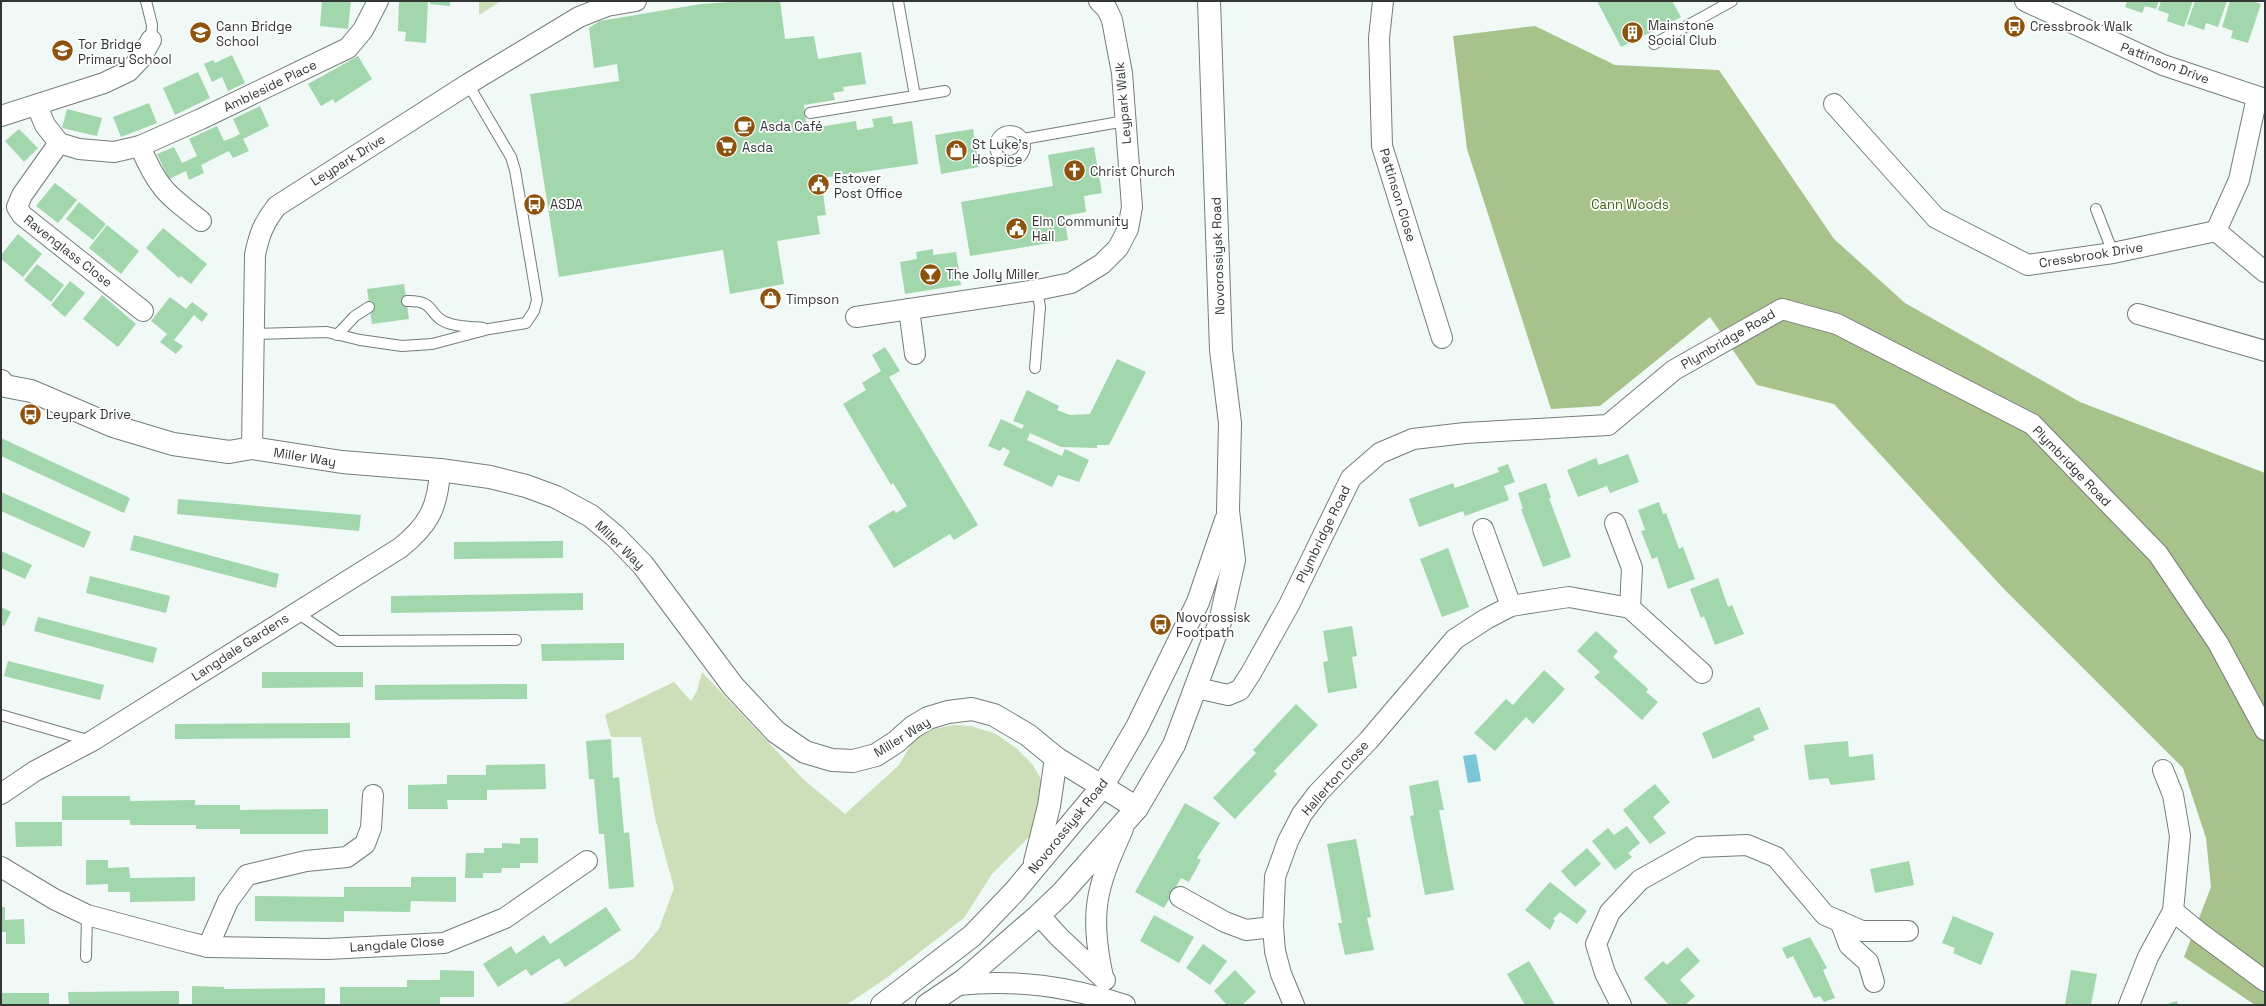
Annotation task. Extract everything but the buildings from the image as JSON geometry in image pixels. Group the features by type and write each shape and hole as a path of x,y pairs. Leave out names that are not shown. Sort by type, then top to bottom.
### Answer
{"main road":[{"name":"Novorossiysk Road","path":"927,1005 957,985 1039,915 1062,893 1133,812 1174,745 1197,688 1220,622 1234,560 1228,511 1230,423 1220,350 1210,1"},
{"name":"Miller Way","path":"2,386 31,391 113,426 173,444 229,452 252,448 342,462 440,470 490,477 526,486 556,497 591,516 614,536 642,565 733,686 776,732 805,752 832,760 853,761 876,755 896,742 912,727 928,718 948,712 972,709 1001,719 1028,735 1056,758 1102,787 1133,812"},
{"name":"Novorossiysk Road","path":"882,1005 972,936 1015,891 1102,787 1137,727 1198,602 1228,511"},
{"path":"1033,869 1049,806 1056,758"},
{"path":"1015,891 1039,915"}],"street":[{"name":"Ambleside Place","path":"59,143 79,149 114,152 140,146 201,120 348,48 363,30 378,1"},
{"name":"Leypark Drive","path":"252,448 255,254 259,234 266,219 277,206 468,84 580,16 607,6 636,1"},
{"name":"Leypark Walk","path":"856,317 1037,290 1071,283 1088,274 1102,264 1118,248 1128,228 1132,207 1122,73 1112,20 1107,9 1099,1"},
{"name":"Pattinson Close","path":"1383,1 1379,38 1382,146 1442,338"},
{"name":"Pattinson Drive","path":"2025,1 2163,65 2261,98"},
{"path":"1,116 37,106 104,83 129,71 141,58 151,40"},
{"path":"2261,98 2239,180 2216,231 2265,272"},
{"name":"Cressbrook Drive","path":"1834,104 1936,218 2028,265 2113,253 2216,231"},
{"path":"37,106 45,126 59,143"},
{"name":"Ravenglass Close","path":"59,143 22,195 17,207 22,215 143,311"},
{"path":"140,146 159,185 171,197 201,221"},
{"path":"909,309 915,354"},
{"name":"Plymbridge Road","path":"1197,688 1228,695 1240,690 1289,606 1351,478 1380,453 1413,439 1420,438 1465,433 1608,425 1674,370 1782,309 1837,324 2032,424 2158,554 2218,643 2265,730"},
{"path":"2138,314 2265,350"},
{"name":"Langdale Gardens","path":"1,794 34,772 92,741 295,612 400,548 418,534 427,522 435,505 440,470"},
{"path":"1615,523 1632,568 1630,608 1702,673"},
{"path":"1483,529 1511,606"},
{"name":"Hallerton Close","path":"1294,1005 1281,974 1275,951 1273,927 1276,877 1288,841 1302,814 1318,793 1368,741 1455,639 1486,619 1511,606 1569,597 1630,608"},
{"path":"2129,1005 2148,956 2173,911 2180,836 2172,795 2163,770"},
{"path":"208,947 228,901 247,876 306,861 347,857 365,844 371,828 373,795"},
{"path":"1103,978 1096,948 1094,919 1099,886 1133,812"},
{"path":"1621,1005 1605,973 1596,944 1610,912 1640,880 1699,847 1747,845 1776,857 1825,915 1862,931 1908,931"},
{"name":"Langdale Close","path":"1,867 54,899 87,915 208,947 327,949 444,943 505,918 587,861"},
{"path":"1180,897 1225,922 1246,930 1273,927"},
{"path":"2173,911 2265,981"},
{"path":"1039,915 1059,937 1133,1005"},
{"path":"1840,921 1850,946 1868,962 1874,982"},
{"path":"957,985 992,981 1058,986 1124,1005"}],"lane":[{"path":"146,1 152,25 151,40"},
{"path":"898,1 915,96"},
{"path":"1654,44 1732,1"},
{"path":"254,334 327,332 402,346 432,344 489,329 526,323 534,311 537,300 511,157 468,84"},
{"path":"810,113 945,91"},
{"path":"1023,139 1125,121"},
{"path":"2096,209 2113,253"},
{"path":"1035,368 1040,307 1037,290"},
{"path":"406,301 420,300 428,305 436,317 451,324 489,329"},
{"path":"337,335 355,316 369,307"},
{"path":"295,612 338,641 516,640"},
{"path":"1,715 92,741"},
{"path":"86,957 87,915"}],"green space":[{"path":"479,1 501,1 479,15"},
{"name":"Cann Woods","path":"1535,26 1615,65 1719,70 1834,239 1905,303 2080,402 2265,473 2265,1005 2255,1005 2184,957 2211,887 2206,838 2183,768 2003,588 1834,404 1757,385 1710,317 1600,406 1551,409 1467,149 1453,36"},
{"path":"702,672 803,779 845,814 899,765 914,739 929,730 954,725 971,726 996,734 1016,748 1033,765 1047,790 1035,831 992,874 964,918 885,979 846,1005 558,1005 568,1002 634,958 659,929 674,888 655,818 641,737 611,737 605,715 674,682 691,701 697,691"}],"water":[{"path":"1476,754 1481,781 1468,783 1463,756"}],"place":[{"name":"Cressbrook Walk","path":"2014,26"},
{"name":"Mainstone Social Club","path":"1632,32"},
{"name":"Cann Bridge School","path":"201,33"},
{"name":"Tor Bridge Primary School","path":"63,51"},
{"name":"Asda Café","path":"745,126"},
{"name":"Asda","path":"727,147"},
{"name":"St Luke's Hospice","path":"957,151"},
{"name":"Christ Church","path":"1074,171"},
{"name":"Estover Post Office","path":"818,185"},
{"name":"ASDA","path":"534,204"},
{"name":"Elm Community Hall","path":"1016,228"},
{"name":"The Jolly Miller","path":"931,274"},
{"name":"Timpson","path":"771,299"},
{"name":"Leypark Drive","path":"31,414"},
{"name":"Novorossisk Footpath","path":"1161,624"}]}
